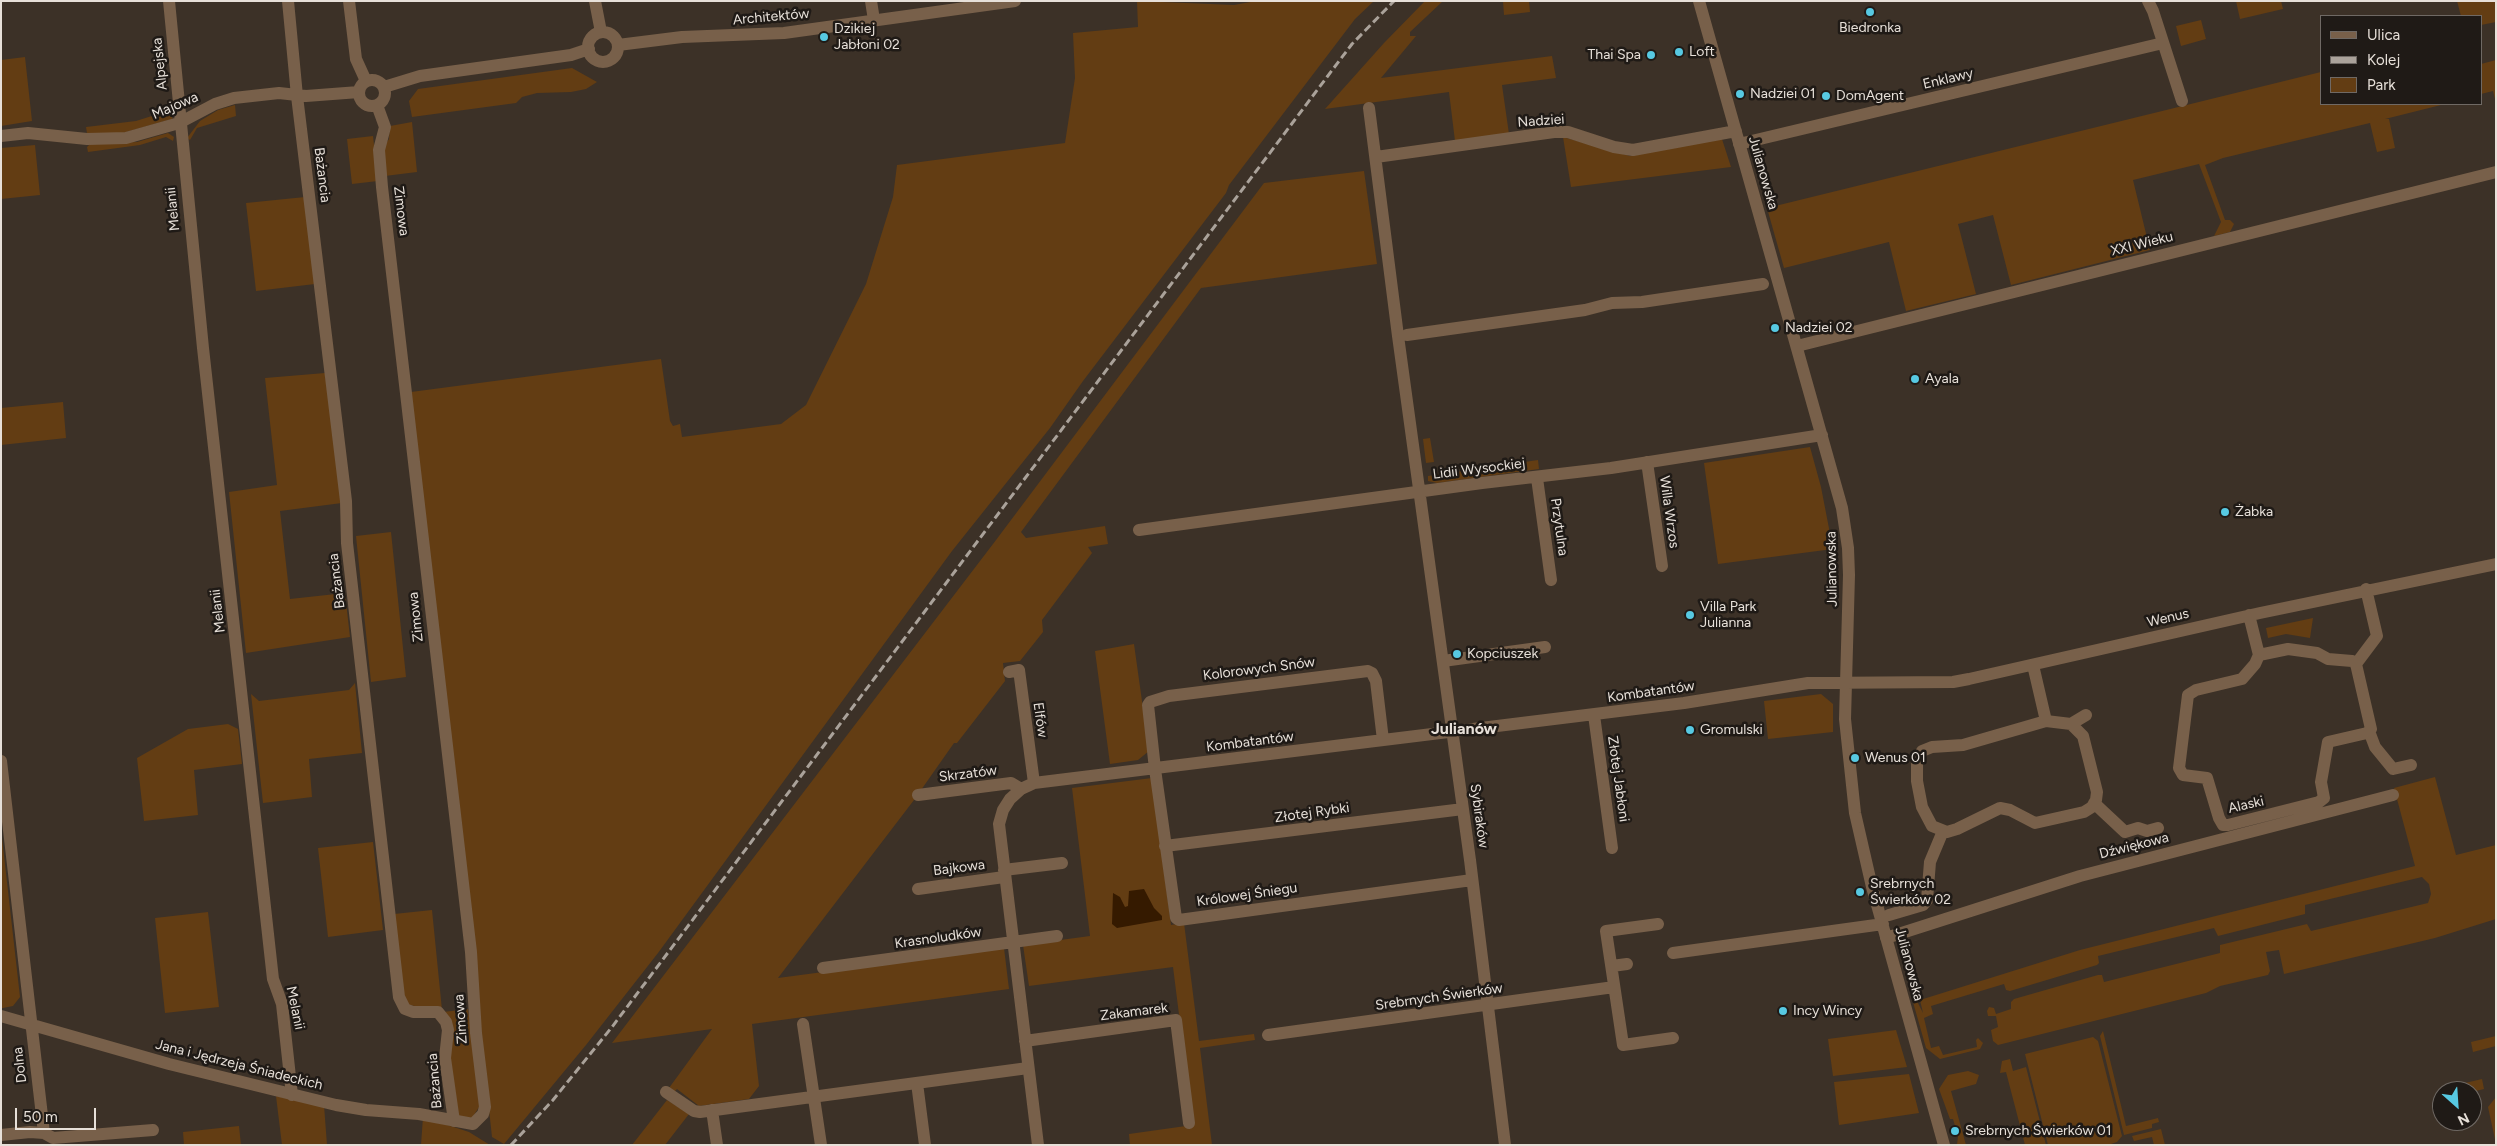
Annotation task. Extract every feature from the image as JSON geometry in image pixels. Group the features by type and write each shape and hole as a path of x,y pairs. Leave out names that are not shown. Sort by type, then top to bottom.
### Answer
{"street":[{"name":"Alpejska","path":"169,1 179,123"},
{"name":"Bażancia","path":"288,1 297,96 346,501 347,543 398,997 405,1009 413,1012 438,1012 446,1022 448,1030 445,1058 454,1121"},
{"path":"349,1 356,59 363,86 363,102 377,105 384,99 384,86"},
{"path":"595,1 601,32"},
{"path":"871,1 874,20"},
{"name":"Architektów","path":"618,45 682,37 784,34 1015,1"},
{"name":"Julianowska","path":"1699,1 1842,508 1848,548 1845,718 1851,789 1863,850 1886,920 1886,938 1944,1145"},
{"path":"2148,1 2153,11 2182,101"},
{"path":"601,32 611,34 618,45 615,55 606,61 595,59 589,50 590,40 601,32"},
{"name":"Enklawy","path":"1739,144 2163,43"},
{"path":"384,86 420,76 589,50"},
{"path":"363,86 378,81 384,86"},
{"name":"Majowa","path":"1,136 28,133 87,140 126,138 179,123 215,104 234,98 279,93 297,96 363,86"},
{"name":"Zimowa","path":"377,105 385,127 379,150 382,187 471,952 476,1033 486,1107 480,1119 473,1124"},
{"path":"1369,108 1419,492"},
{"name":"Melanii","path":"179,123 274,979 282,1004 292,1094"},
{"name":"Nadziei","path":"1376,157 1554,132 1568,132 1614,148 1633,150 1736,131"},
{"name":"XXI Wieku","path":"1797,346 2496,172"},
{"path":"1407,335 1585,310 1612,303 1642,302 1763,284"},
{"name":"Lidii Wysockiej","path":"1139,530 1537,478 1822,435"},
{"name":"Willa Wrzos","path":"1647,462 1662,566"},
{"name":"Przytulna","path":"1537,478 1551,580"},
{"name":"Sybiraków","path":"1419,492 1453,731 1505,1145"},
{"name":"Wenus","path":"1846,682 1953,682 2366,589 2496,564"},
{"path":"2356,664 2377,636 2366,589"},
{"path":"2249,615 2259,655 2283,650 2298,650 2317,653 2328,659 2352,661 2356,664 2371,726 2369,731 2375,747 2393,769 2411,765"},
{"path":"1443,661 1545,647"},
{"name":"Alaski","path":"2259,655 2249,673 2242,679 2196,690 2188,695 2179,771 2183,774 2207,778 2219,818 2223,825 2319,802 2324,798 2322,782 2328,742 2369,731"},
{"path":"2033,665 2046,722"},
{"name":"Elfów","path":"1009,672 1019,670 1034,784"},
{"name":"Kolorowych Snów","path":"1155,769 1148,705 1153,700 1169,696 1368,671 1375,678 1383,740"},
{"name":"Kombatantów","path":"1038,1145 999,824 1005,805 1021,789 1034,784 1684,703 1775,687 1846,682"},
{"name":"Złotej Jabłoni","path":"1594,715 1612,848"},
{"path":"2071,724 2086,715"},
{"path":"2046,722 2071,724 2080,731 2086,746 2097,792 2094,803 2084,812 2035,823 2010,810 2000,808 1957,829 1943,831 1932,826 1928,821 1919,796 1917,763 1922,751 1932,747 1963,745 2046,722"},
{"name":"Dolna","path":"1,761 44,1133"},
{"name":"Królowej Śniegu","path":"1155,769 1174,914 1179,920 1472,880"},
{"name":"Skrzatów","path":"918,795 1011,783 1021,789"},
{"name":"Dźwiękowa","path":"1886,938 2080,876 2393,796"},
{"path":"2094,803 2125,832 2138,828 2147,831 2158,828"},
{"name":"Złotej Rybki","path":"1165,846 1463,809"},
{"path":"1673,953 1886,920 1923,905 1927,900 1930,862 1943,831"},
{"name":"Bajkowa","path":"918,888 1062,863"},
{"path":"1658,924 1606,931 1623,1045 1673,1038"},
{"name":"Krasnoludków","path":"823,968 1057,936"},
{"path":"1612,966 1627,964"},
{"name":"Srebrnych Świerków","path":"1268,1035 1614,987"},
{"name":"Jana i Jędrzeja Śniadeckich","path":"1,1016 169,1064 292,1094 366,1110 419,1114 473,1124"},
{"name":"Zakamarek","path":"1025,1041 1176,1020 1189,1122"},
{"path":"804,1024 821,1145"},
{"path":"666,1092 694,1111 712,1110 1028,1068"},
{"path":"917,1083 925,1145"},
{"path":"712,1110 717,1145"},
{"path":"1,1135 30,1132 44,1133 53,1138 153,1130"}],"green space":[{"path":"1137,1 1234,5 1256,1 1374,1 1355,19 1229,185 1226,193 1083,381 1050,428 952,551 658,953 586,1045 504,1144 492,1137 411,392 661,359 670,421 673,426 680,424 682,437 781,424 806,405 866,284 893,197 897,165 1065,143 1075,78 1073,33 1138,27"},
{"path":"1425,1 1443,1 1410,32 1410,36 1416,36 1381,78 1552,56 1556,78 1502,85 1509,134 1455,141 1449,92 1325,109 1384,43"},
{"path":"1503,1 1529,1 1530,12 1504,15"},
{"path":"2236,1 2281,1 2283,9 2240,19"},
{"path":"2457,1 2496,1 2496,22 2482,25 2482,15 2461,15"},
{"path":"2201,20 2206,39 2181,46 2176,26"},
{"path":"25,57 32,121 1,126 1,60"},
{"path":"2496,60 2496,103 2493,91 2482,94 2482,64"},
{"path":"572,68 597,82 586,89 571,92 537,93 522,97 516,103 412,117 409,101 418,89"},
{"path":"2320,72 2320,105 2441,105 2385,119 2389,119 2395,148 2377,152 2370,123 2223,158 2205,165 2225,220 2230,220 2234,224 2230,232 2214,236 2221,222 2199,164 2133,180 2150,250 2011,285 1993,215 1958,224 1976,294 1906,311 1889,242 1784,268 1767,208"},
{"path":"235,105 236,116 197,128 190,140 187,138 200,121 218,110"},
{"path":"174,109 172,119 123,133 87,133 86,127 136,121"},
{"path":"412,122 417,172 385,176 383,147 389,139 390,126"},
{"path":"168,133 174,137 173,141 166,137 140,145 88,152 87,147 90,144 137,142"},
{"path":"373,136 378,181 352,184 347,139"},
{"path":"1721,136 1731,167 1571,187 1563,137 1630,156"},
{"path":"35,145 40,195 1,199 1,148"},
{"path":"1364,171 1377,264 1201,288 1021,532 1026,538 1105,526 1108,544 1088,547 1092,553 1042,620 1043,632 1020,661 1003,663 1005,681 957,743 954,743 914,800 778,978 1004,948 1009,989 752,1024 759,1086 749,1099 699,1106 677,1089 674,1092 669,1088 712,1029 612,1043 993,544 1264,183"},
{"path":"305,197 315,284 256,291 246,203"},
{"path":"325,373 342,503 280,511 290,599 345,593 350,637 246,653 229,492 277,485 265,378"},
{"path":"63,402 66,438 1,445 1,408"},
{"path":"1430,438 1434,462 1426,463 1423,439"},
{"path":"1810,447 1821,487 1833,549 1718,564 1704,463"},
{"path":"1538,460 1539,469 1437,483 1428,481 1428,476"},
{"path":"391,532 406,677 371,682 356,536"},
{"path":"2313,618 2310,638 2286,634 2268,638 2266,628"},
{"path":"1134,644 1149,751 1138,760 1110,764 1095,651"},
{"path":"355,683 362,753 309,759 312,797 263,803 251,694 259,701 349,690"},
{"path":"1821,694 1833,704 1833,732 1768,739 1764,701"},
{"path":"228,724 238,729 242,764 194,770 198,815 144,821 137,758 188,729"},
{"path":"2435,777 2456,855 2496,845 2496,919 2435,938 2284,974 2279,950 2266,952 2270,971 2268,975 2220,986 2206,993 1998,1045 1993,1041 1991,1030 1998,1027 1996,1016 1988,1016 1987,1011 1989,1007 1994,1008 1996,1014 2011,1009 2011,1002 2014,999 2098,975 2102,975 2104,982 2220,953 2220,945 2307,924 2311,931 2428,903 2431,894 2429,884 2422,877 2305,905 2305,914 2218,936 2214,928 2098,956 2099,963 2097,965 2010,991 2006,990 2004,984 1931,1006 1933,1014 1924,1018 1931,1048 1939,1046 1943,1055 1977,1047 1976,1040 1978,1038 1983,1043 1980,1049 1940,1059 1926,1048 1913,1002 1917,1001 1923,1013 1920,1000 2080,950 2415,866 2394,788"},
{"path":"1152,778 1171,925 1184,923 1199,1041 1254,1034 1255,1040 1200,1048 1212,1145 1130,1145 1129,1134 1193,1125 1173,967 1029,986 1023,945 1090,936 1072,788"},
{"path":"1,829 20,997 13,1006 3,1008 1,1008"},
{"path":"373,842 383,930 328,937 318,848"},
{"path":"432,910 442,1010 408,1005 403,997 394,914"},
{"path":"208,912 219,1007 165,1013 155,918"},
{"path":"468,1009 481,1104 472,1118 459,1117 443,1012"},
{"path":"1896,1030 1907,1067 1833,1076 1828,1039"},
{"path":"2103,1031 2126,1126 2158,1118 2159,1122 2152,1124 2152,1128 2124,1135 2100,1036"},
{"path":"2496,1036 2496,1046 2473,1052 2471,1042"},
{"path":"2093,1037 2098,1041 2122,1136 2117,1142 2108,1145 2048,1145 2025,1054"},
{"path":"2010,1059 2013,1071 2026,1067 2046,1145 2025,1145 2006,1072 2000,1073 2002,1061"},
{"path":"1968,1071 1979,1075 1976,1084 1951,1091 1966,1145 1957,1145 1958,1136 1953,1119 1950,1119 1939,1089 1948,1075"},
{"path":"1909,1074 1919,1113 1839,1125 1834,1082"},
{"path":"2482,1079 2484,1089 2482,1090 2482,1081 2474,1081"},
{"path":"276,1096 324,1105 327,1145 282,1145"},
{"path":"2496,1097 2496,1144 2488,1107"},
{"path":"667,1100 689,1114 665,1145 632,1145"},
{"path":"423,1117 469,1132 490,1145 421,1145"},
{"path":"239,1126 241,1145 184,1145 183,1132"},
{"path":"2161,1129 2165,1145 2154,1145 2152,1137 2134,1141 2132,1136"}],"shaded area":[{"path":"1144,889 1154,908 1162,916 1162,920 1117,928 1112,924 1113,893 1120,897 1125,907 1128,906 1129,891"}],"railway":[{"path":"511,1145 553,1100 612,1027 1352,44 1394,1"}],"place":[{"name":"Biedronka","path":"1870,12"},
{"name":"Dzikiej Jabłoni 02","path":"824,37"},
{"name":"Loft","path":"1679,52"},
{"name":"Thai Spa","path":"1651,55"},
{"name":"Nadziei 01","path":"1740,94"},
{"name":"DomAgent","path":"1826,96"},
{"name":"Nadziei 02","path":"1775,328"},
{"name":"Ayala","path":"1915,379"},
{"name":"Żabka","path":"2225,512"},
{"name":"Villa Park Julianna","path":"1690,615"},
{"name":"Kopciuszek","path":"1457,654"},
{"name":"Gromulski","path":"1690,730"},
{"name":"Wenus 01","path":"1855,758"},
{"name":"Srebrnych Świerków 02","path":"1860,892"},
{"name":"Incy Wincy","path":"1783,1011"},
{"name":"Srebrnych Świerków 01","path":"1955,1131"}],"district":[{"name":"Julianów","path":"1464,729"}]}
